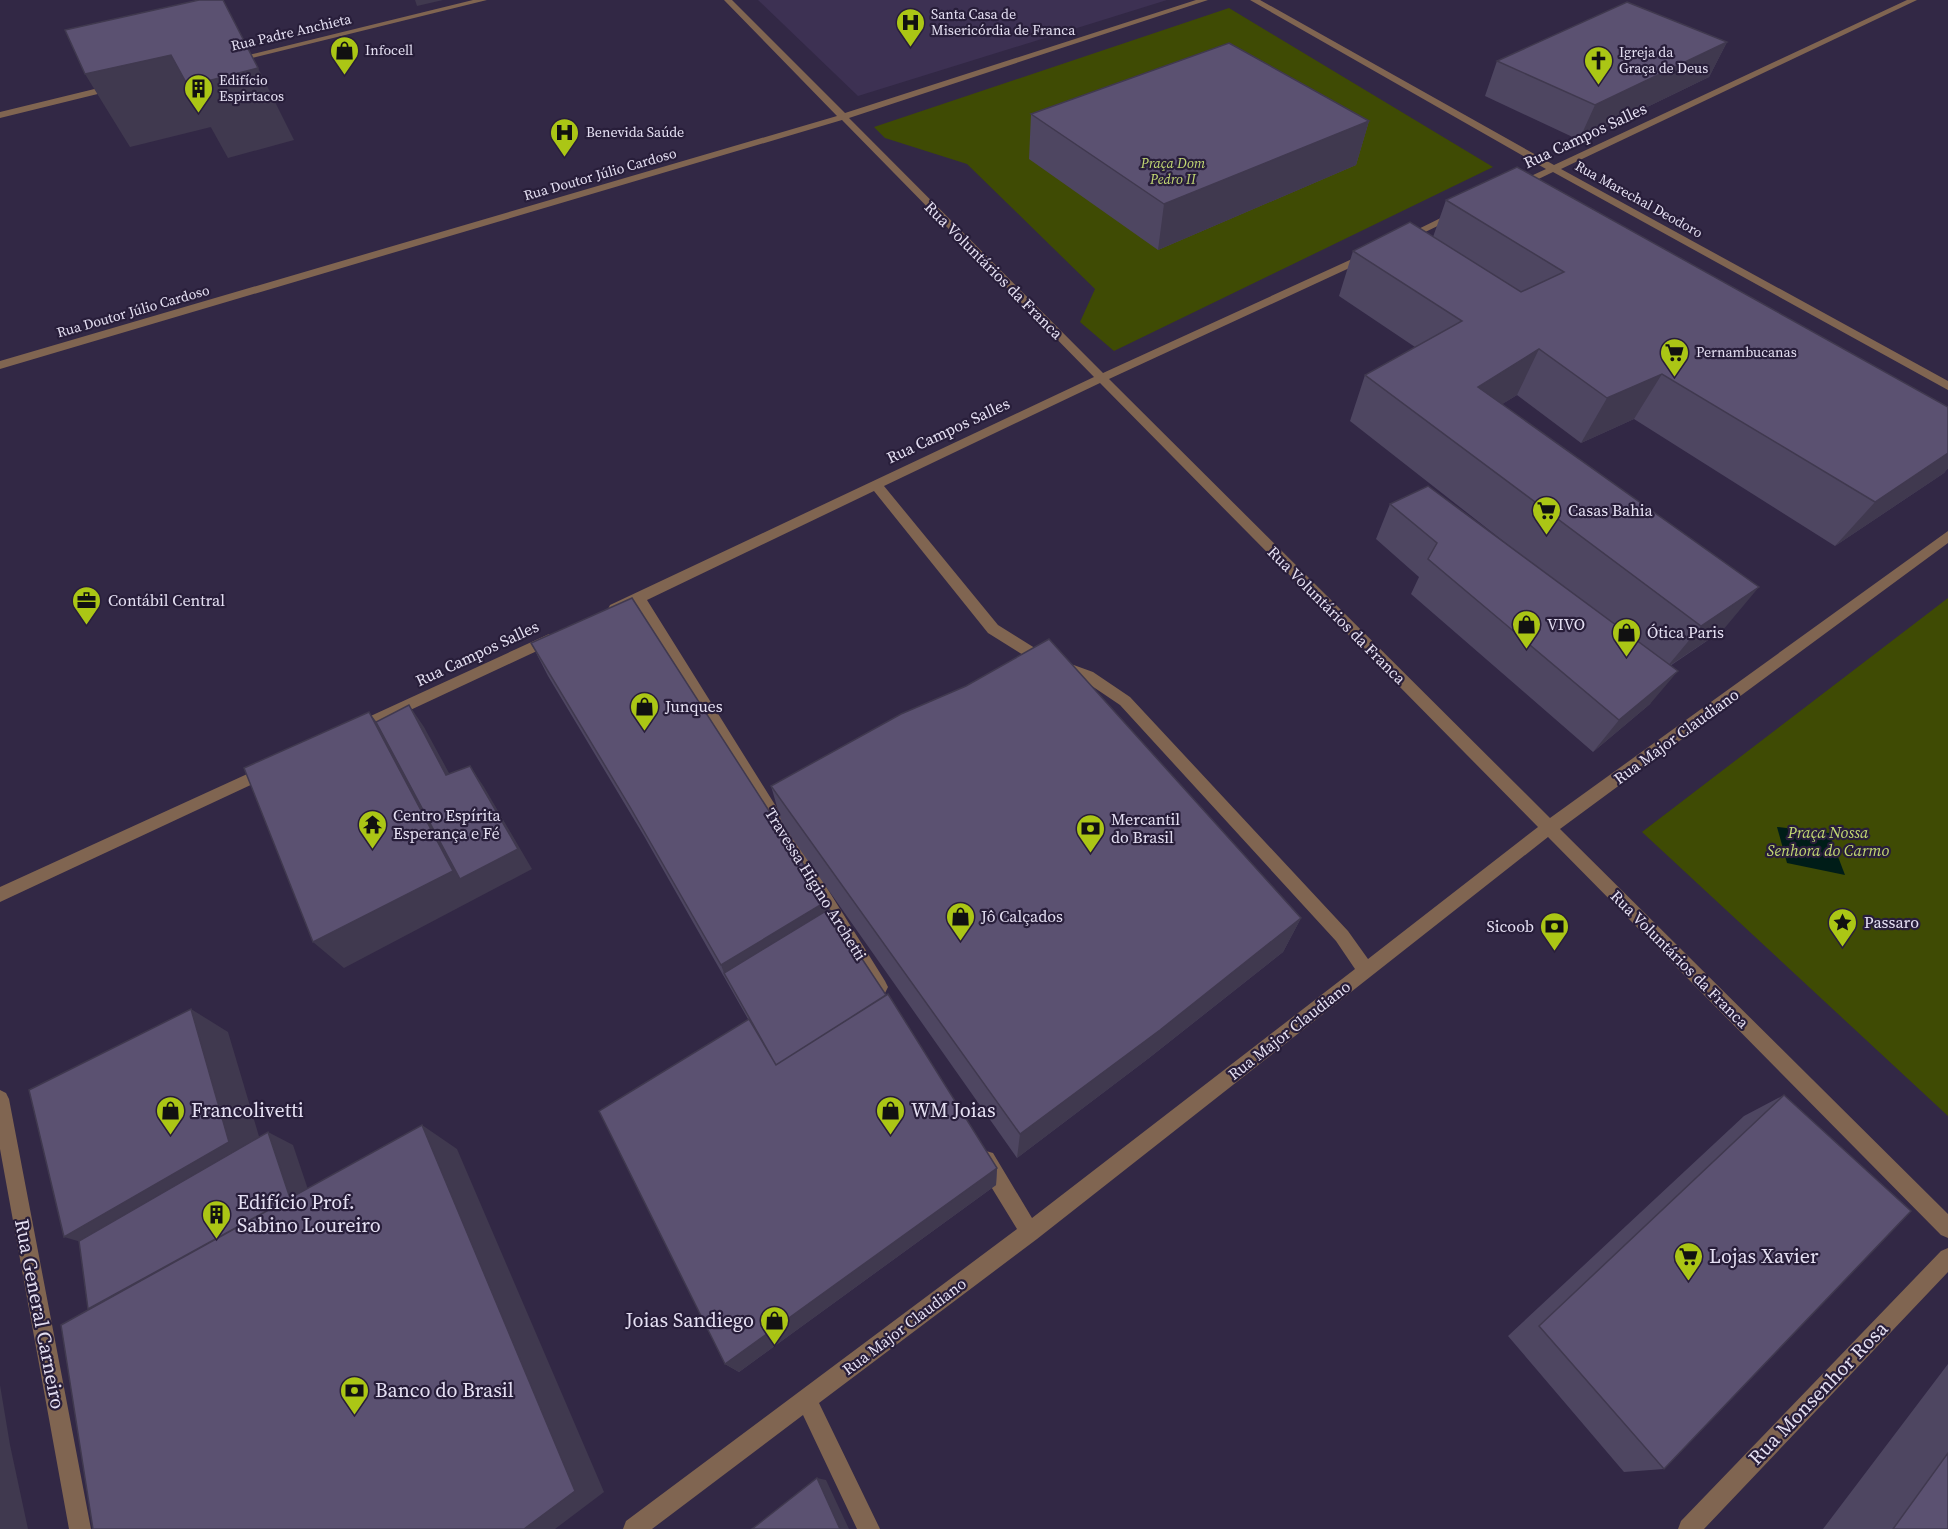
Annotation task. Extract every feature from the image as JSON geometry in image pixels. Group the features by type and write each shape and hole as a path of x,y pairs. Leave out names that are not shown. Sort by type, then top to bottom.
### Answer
{"street":[{"name":"Rua Padre Anchieta","path":"219,63 483,0"},
{"name":"Rua Voluntários da Franca","path":"728,0 1101,378 1948,1228"},
{"name":"Rua Doutor Júlio Cardoso","path":"0,364 843,117 1204,0"},
{"name":"Rua Marechal Deodoro","path":"1254,0 1554,170 1948,386"},
{"name":"Rua Campos Salles","path":"1511,189 1913,0"},
{"path":"0,115 127,85"},
{"path":"1392,244 1468,209"},
{"name":"Rua Campos Salles","path":"607,613 1101,378 1382,249"},
{"path":"876,485 993,629 1041,659 1088,676 1125,701 1342,936 1366,970"},
{"name":"Rua Major Claudiano","path":"634,1529 1030,1232 1549,828 1948,536"},
{"name":"Travessa Higino Archetti","path":"639,598 887,1000"},
{"name":"Rua Campos Salles","path":"347,734 563,633"},
{"path":"0,895 282,764"},
{"name":"Rua General Carneiro","path":"0,1099 80,1529"},
{"path":"980,1151 1030,1232"},
{"name":"Rua Monsenhor Rosa","path":"1689,1529 1948,1258"},
{"path":"806,1399 869,1529"}],"shaded area":[{"name":"Santa Casa de Misericórdia de Franca","path":"758,0 1167,0 858,96"},
{"path":"1777,827 1829,833 1845,875 1787,863"}],"green space":[{"name":"Praça Dom Pedro II","path":"1229,8 1493,167 1114,351 1080,322 1095,289 967,164 885,138 874,127"},
{"name":"Praça Nossa Senhora do Carmo","path":"1948,598 1948,1116 1642,832"}],"building":[{"path":"199,0 223,0 258,68 188,86 171,55 85,74 65,30"},
{"path":"1627,2 1727,42 1595,105 1497,61"},
{"path":"1229,43 1369,121 1164,204 1031,114"},
{"path":"1517,167 1948,407 1948,453 1875,502 1662,374 1607,398 1539,349 1478,387 1759,587 1701,626 1365,375 1462,321 1353,251 1410,222 1521,292 1564,272 1446,200"},
{"path":"1428,486 1678,671 1619,720 1428,559 1437,543 1390,504"},
{"path":"632,598 827,901 721,965 630,807 531,643"},
{"path":"1049,639 1301,918 1160,1030 1020,1134 771,786 901,714 966,686"},
{"path":"409,705 446,775 470,766 518,849 460,879 376,722"},
{"name":"Centro Espírita Esperança e Fé","path":"369,712 453,871 313,942 244,768"},
{"path":"829,909 886,995 776,1065 724,973"},
{"path":"888,994 997,1168 725,1364 599,1111 749,1019 776,1065"},
{"path":"191,1009 229,1142 64,1237 29,1090"},
{"name":"Lojas Xavier","path":"1784,1095 1911,1211 1664,1469 1539,1326"},
{"name":"Banco do Brasil","path":"422,1125 575,1491 524,1529 93,1529 61,1325"},
{"path":"268,1132 290,1198 88,1309 79,1241"},
{"path":"1948,1453 1948,1529 1893,1529"},
{"path":"817,1478 840,1529 752,1529"}],"place":[{"name":"Santa Casa de Misericórdia de Franca","path":"910,48"},
{"name":"Infocell","path":"344,76"},
{"name":"Igreja da Graça de Deus","path":"1598,86"},
{"name":"Edifício Espirtacos","path":"198,114"},
{"name":"Benevida Saúde","path":"565,158"},
{"name":"Pernambucanas","path":"1675,378"},
{"name":"Casas Bahia","path":"1547,536"},
{"name":"Contábil Central","path":"87,626"},
{"name":"VIVO","path":"1526,650"},
{"name":"Ótica Paris","path":"1626,658"},
{"name":"Junques","path":"644,732"},
{"name":"Centro Espírita Esperança e Fé","path":"372,850"},
{"name":"Mercantil do Brasil","path":"1090,854"},
{"name":"Jô Calçados","path":"960,942"},
{"name":"Passaro","path":"1843,948"},
{"name":"Sicoob","path":"1555,952"},
{"name":"Francolivetti","path":"170,1136"},
{"name":"WM Joias","path":"890,1136"},
{"name":"Edifício Prof. Sabino Loureiro","path":"216,1240"},
{"name":"Lojas Xavier","path":"1688,1282"},
{"name":"Joias Sandiego","path":"775,1346"},
{"name":"Banco do Brasil","path":"354,1416"}]}
